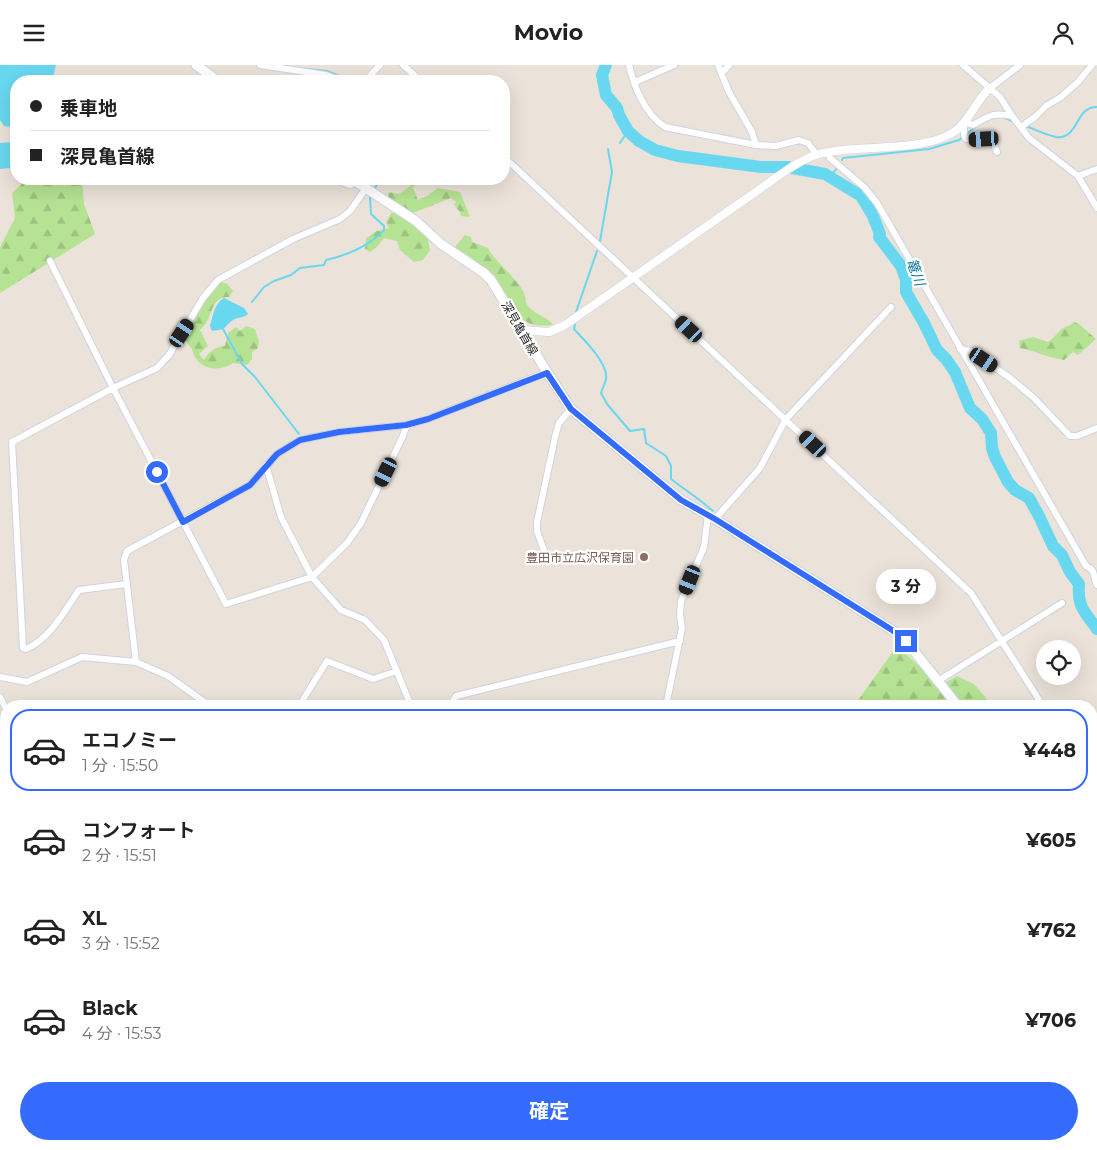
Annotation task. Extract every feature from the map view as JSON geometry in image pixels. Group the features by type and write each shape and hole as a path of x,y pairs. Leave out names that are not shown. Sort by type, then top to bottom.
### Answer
{"main road":[{"path":"196,65 210,75"},
{"name":"深見亀首線","path":"362,185 416,221 454,253 491,279 547,373 571,409 681,500 892,630 906,641 953,700"}],"street":[{"path":"260,65 326,75"},
{"path":"371,75 380,65"},
{"path":"403,65 414,75"},
{"path":"629,65 634,82 647,109 665,127 756,145 776,146 800,140 808,143 816,155"},
{"path":"634,82 674,65"},
{"path":"718,65 729,92 752,132 756,145"},
{"path":"722,73 729,65"},
{"path":"963,65 1004,102 1029,138 1078,176 1097,208"},
{"path":"521,330 541,332 556,330 767,184 794,166 816,155 930,141 955,131 964,122 981,96 1020,65"},
{"path":"1021,127 1078,83 1092,65"},
{"path":"964,122 973,125 989,115 997,113 1012,116"},
{"path":"964,122 964,135 970,139 990,140 993,142 997,152"},
{"path":"828,153 830,158 864,187 877,203 1086,566 1095,569 1097,585"},
{"path":"510,163 966,589 1039,700"},
{"path":"1078,176 1097,169"},
{"path":"126,584 79,590 42,639 30,648 23,648 12,442 113,388 157,368 164,362 203,298 218,280 293,239 340,219 350,211 366,188"},
{"path":"50,261 113,388 226,604 312,577 347,543 361,523 402,438 406,425"},
{"path":"667,700 682,629 681,601 704,547 711,517 760,468 786,419 892,307"},
{"path":"960,349 971,351 1010,378 1034,398 1070,436 1077,437 1097,428"},
{"path":"136,661 124,560 127,551 250,485 277,454 300,440 339,432 406,425 428,419 547,373"},
{"path":"547,559 537,523 556,433 559,423 571,409"},
{"path":"266,465 281,517 312,577 341,610 365,620 384,640 409,700"},
{"path":"938,681 1062,603"},
{"path":"454,700 456,696 680,641"},
{"path":"0,677 26,682 82,657 136,661 168,676 202,700"},
{"path":"303,700 327,661 373,679 397,671"}],"green space":[{"path":"21,185 82,185 84,204 95,234 0,293 0,247 15,218 12,193"},
{"path":"415,185 413,188 418,200 438,188 460,192 470,217 461,216 454,205 456,202 451,198 413,213 409,218 427,234 430,250 423,260 414,262 400,250 397,241 384,238 370,252 365,249 366,238 377,231 389,228 386,222 391,213 397,212 402,206 388,197 388,192 399,194"},
{"path":"465,235 471,237 472,242 488,248 519,285 528,306 553,325 529,323 516,312 494,279 454,248"},
{"path":"220,282 227,284 233,291 229,297 218,300 208,320 200,330 208,346 199,354 204,360 213,350 225,346 228,333 236,327 240,331 246,326 255,329 259,342 258,348 252,352 252,359 247,365 233,363 229,366 213,368 203,365 194,356 184,335 206,296"},
{"path":"1074,322 1096,339 1078,355 1073,352 1064,360 1020,348 1019,341 1033,337 1048,342 1062,329"},
{"path":"897,646 929,675 946,700 858,700"},
{"path":"957,676 974,684 988,700 960,700 945,683"}],"water":[{"path":"0,65 56,65 54,75 10,75 10,127 4,126 0,120"},
{"path":"10,142 10,169 0,169 0,143"},
{"path":"224,298 244,308 248,314 233,320 223,328 212,331 210,326 214,311 218,303"}],"waterway":[{"name":"篭川","path":"606,65 602,75 606,95 617,108 628,131 639,141 655,150 678,156 761,167 787,167 825,174 861,196 873,216 880,234 879,237 901,266 906,280 906,292 937,350 955,372 970,408 982,419 991,433 995,457 1008,482 1015,490 1029,498 1053,546 1062,555 1070,572 1079,584 1081,604 1097,629"},
{"path":"307,69 327,71 337,75"},
{"path":"1026,126 1052,136 1063,137 1073,129 1085,112 1090,108 1097,107"},
{"path":"1003,117 1012,121"},
{"path":"842,160 843,158 929,149 959,140 975,127"},
{"path":"620,143 628,131"},
{"path":"600,241 612,172 608,149"},
{"path":"825,174 833,173 837,168"},
{"path":"252,302 264,287 274,281 291,275 300,268 324,265 326,260 358,249 378,236 384,230 384,226 371,214 370,197"},
{"path":"576,312 597,251"},
{"path":"575,325 574,329 594,352 606,372 606,380 601,393 607,404 630,431 644,429 646,443 666,456 671,466 671,479 713,511"},
{"path":"223,329 242,364 255,377 299,434"}],"place":[{"name":"豊田市立広沢保育園","path":"644,557"}],"route":[{"path":"157,472 183,522 250,485 277,454 300,440 339,432 406,425 428,419 547,373 571,409 681,500 715,519 892,630 906,641"}]}
